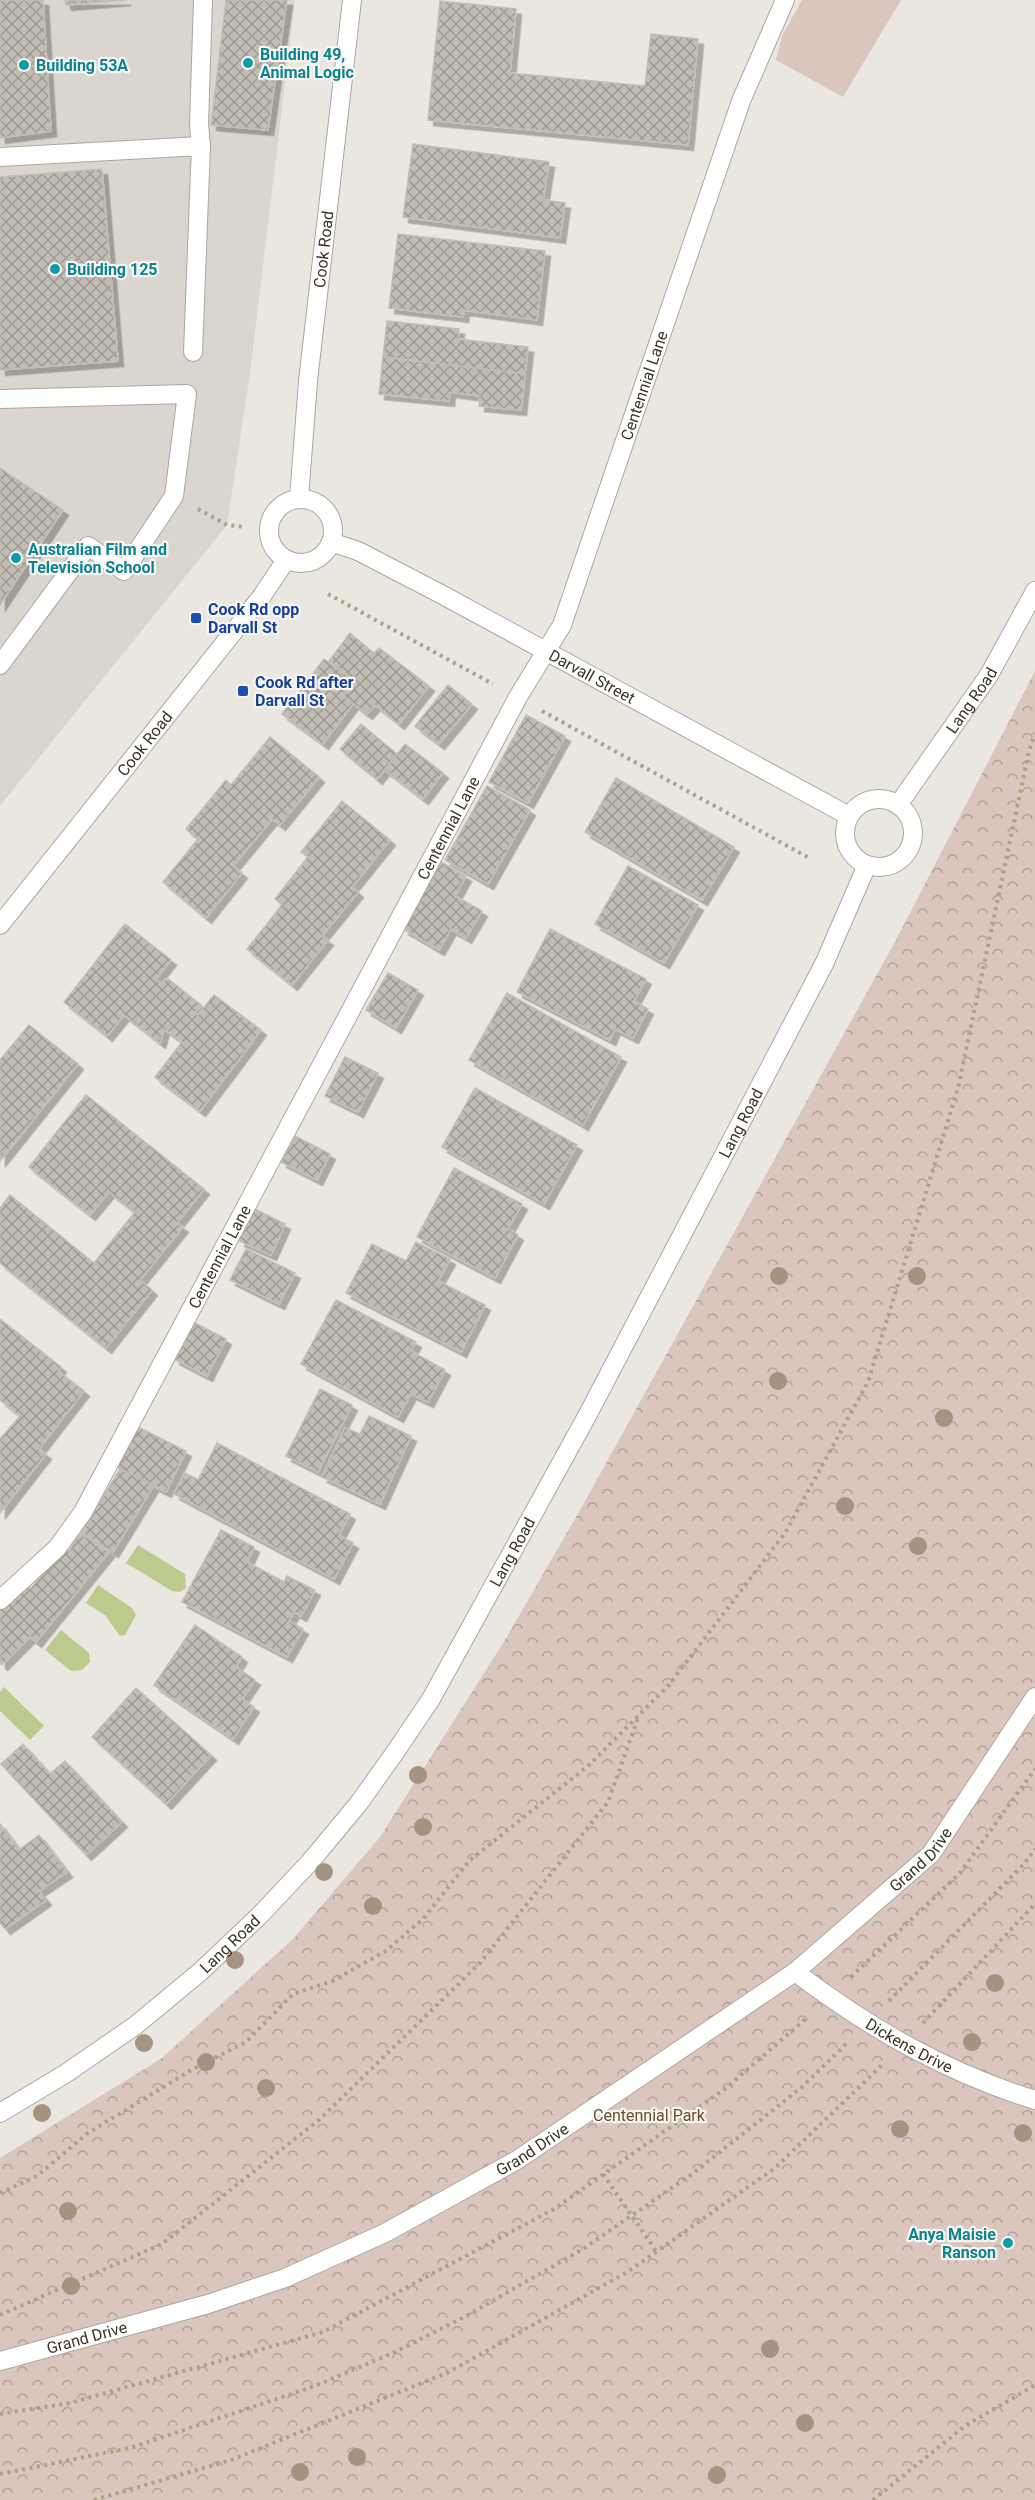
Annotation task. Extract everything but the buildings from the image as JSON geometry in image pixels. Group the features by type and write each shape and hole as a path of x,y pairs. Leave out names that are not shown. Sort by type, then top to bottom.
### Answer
{"street":[{"path":"193,352 201,146 199,124 203,0"},
{"name":"Cook Road","path":"299,498 308,381 352,0"},
{"name":"Centennial Lane","path":"0,1600 57,1548 83,1512 518,697 562,625 741,101 785,0"},
{"path":"0,157 201,146"},
{"path":"0,399 186,394 174,496 124,571 88,546 0,665"},
{"path":"299,498 317,503 330,515 333,524 331,542 318,559 307,563 286,560 272,545 269,524 280,507 299,498"},
{"name":"Darvall Street","path":"331,542 358,551 849,816"},
{"name":"Cook Road","path":"0,925 262,596 286,560"},
{"name":"Lang Road","path":"898,805 989,675 1035,591"},
{"path":"877,799 898,805 911,822 912,843 906,853 889,866 867,865 851,854 847,845 845,825 849,816 866,801 877,799"},
{"name":"Lang Road","path":"0,2112 65,2074 136,2025 200,1972 259,1916 310,1862 359,1803 396,1751 431,1699 587,1416 824,964 867,865"},
{"name":"Grand Drive","path":"0,2361 219,2300 285,2278 385,2233 517,2160 795,1972 931,1854 1035,1697"},
{"name":"Dickens Drive","path":"795,1972 868,2023 937,2064 986,2085 1035,2100"}],"path":[{"path":"174,496 227,525 245,527"},
{"path":"328,594 811,859"},
{"path":"0,2193 37,2176 88,2133 193,2069 246,2042 293,1994 333,1981 387,1950 423,1919 470,1860 588,1766 669,1685 785,1533 868,1382 958,1088 1026,762 1035,733"},
{"path":"0,2315 162,2244 319,2120 480,1963 601,1811 608,1802 639,1715"},
{"path":"0,2474 130,2448 315,2386 395,2352 466,2316 583,2249 692,2174 801,2088 1024,1864 1035,1849"},
{"path":"94,2500 231,2460 449,2372 629,2271 775,2169 904,2044 1035,1904"},
{"path":"603,2174 656,2251"},
{"path":"873,2500 966,2426 1035,2385"}],"shaded area":[{"path":"0,0 295,0 250,374 227,525 0,806"},
{"path":"138,1545 185,1574 186,1588 180,1592 172,1591 126,1563"},
{"path":"98,1585 132,1608 136,1615 125,1635 120,1636 105,1615 86,1603"},
{"path":"61,1630 89,1653 90,1662 82,1670 71,1671 45,1650"},
{"path":"4,1687 44,1726 30,1740 0,1711 0,1692"}],"green space":[{"path":"802,0 901,0 843,97 776,60 782,36"},
{"name":"Centennial Park","path":"1035,671 1035,2500 0,2500 0,2158 162,2058 294,1938 380,1837 505,1640 579,1512 896,940"}],"place":[{"name":"Building 49, Animal Logic","path":"248,63"},
{"name":"Building 53A","path":"24,65"},
{"name":"Building 125","path":"55,269"},
{"name":"Australian Film and Television School","path":"16,558"},
{"name":"Cook Rd opp Darvall St","path":"196,618"},
{"name":"Cook Rd after Darvall St","path":"243,691"},
{"name":"Anya Maisie Ranson","path":"1008,2243"}]}
